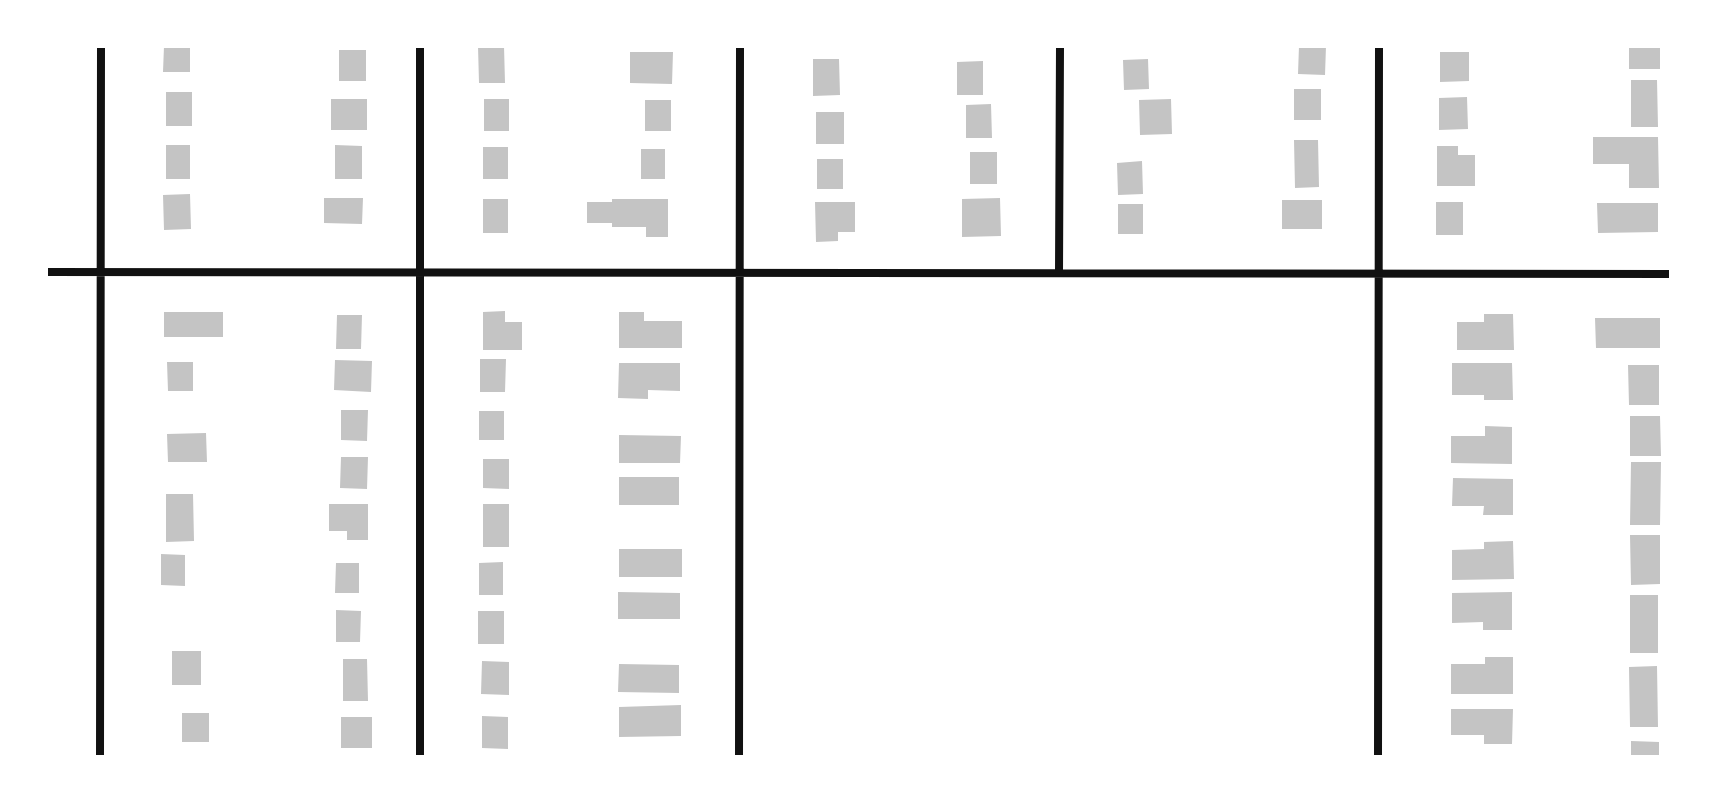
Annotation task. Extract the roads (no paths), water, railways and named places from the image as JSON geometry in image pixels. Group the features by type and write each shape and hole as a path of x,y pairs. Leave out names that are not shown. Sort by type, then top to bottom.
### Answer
{"street":[{"path":"100,757 101,46"},
{"path":"420,46 420,757"},
{"path":"739,757 740,46"},
{"path":"1059,272 1060,46"},
{"path":"1378,757 1379,46"},
{"path":"46,272 1671,274"}]}
